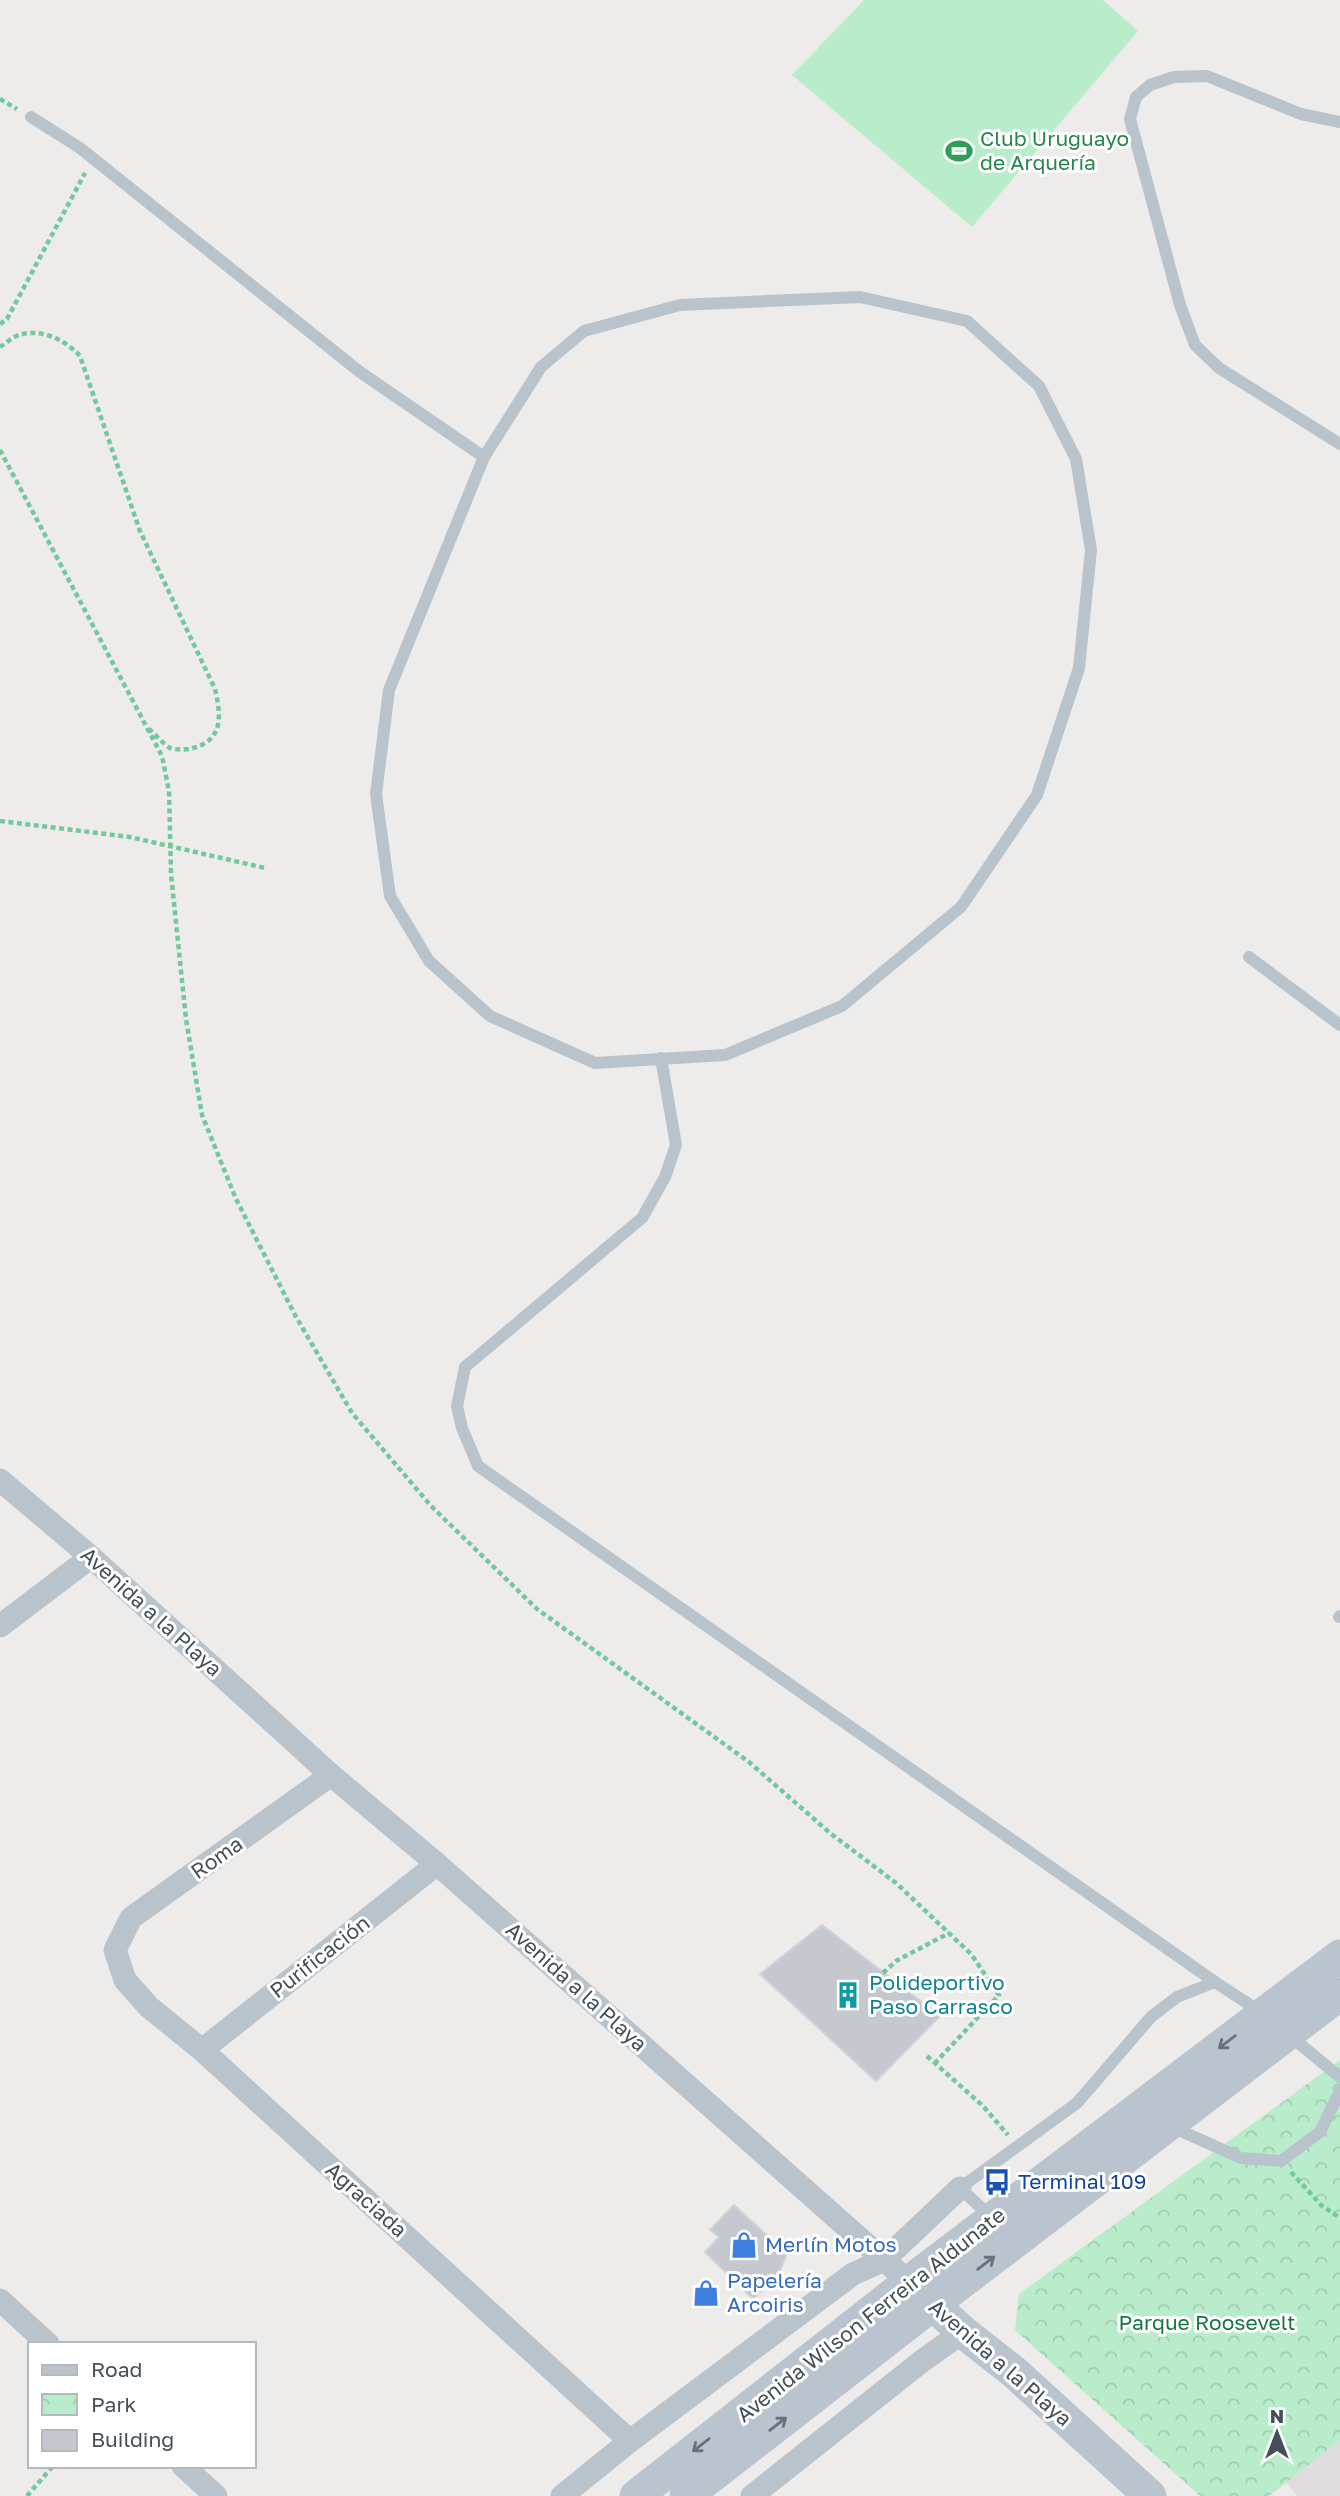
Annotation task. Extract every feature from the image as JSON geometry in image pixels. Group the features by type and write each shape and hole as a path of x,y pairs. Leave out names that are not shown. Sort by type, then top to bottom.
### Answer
{"main road":[{"name":"Avenida Wilson Ferreira Aldunate","path":"636,2496 921,2293 1167,2125 1275,2024 1340,1956"},
{"name":"Avenida Wilson Ferreira Aldunate","path":"686,2496 921,2293 994,2220 1275,2024 1340,1994"},
{"name":"Avenida a la Playa","path":"921,2293 962,2332 1014,2372 1122,2484 1150,2496"}],"street":[{"name":"Avenida a la Playa","path":"0,1479 331,1775 438,1864 921,2293"},
{"path":"0,1626 90,1557"},
{"name":"Roma","path":"115,1950 131,1918 331,1775"},
{"name":"Purificación","path":"202,2050 438,1864"},
{"name":"Agraciada","path":"115,1950 125,1980 149,2007 202,2050 631,2441"},
{"name":"Avenida Wilson Ferreira Aldunate","path":"562,2496 853,2274 884,2260 960,2189"},
{"path":"0,2300 46,2342"},
{"path":"752,2496 962,2332"},
{"path":"185,2468 216,2496"}],"lane":[{"path":"1340,122 1301,114 1207,76 1174,77 1150,85 1136,97 1130,119 1180,305 1195,345 1219,368 1340,444"},
{"path":"31,117 93,159 360,372 484,457"},
{"path":"860,297 967,321 1039,386 1076,459 1091,550 1079,668 1037,796 961,907 842,1006 725,1055 595,1063 490,1016 429,961 390,896 376,794 389,690 484,457 541,366 583,331 680,305 860,297"},
{"path":"1249,957 1340,1025"},
{"path":"661,1058 676,1145 665,1177 642,1218 465,1367 457,1406 462,1428 478,1466 1275,2024 1340,2077"},
{"path":"994,2220 960,2189 1076,2103 1151,2017 1177,1997 1215,1982"},
{"path":"1167,2125 1241,2158 1281,2161 1320,2132 1340,2091"}],"path":[{"path":"0,324 7,319 93,159"},
{"path":"0,347 19,335 42,333 66,342 80,355 140,531 215,689 220,710 216,732 205,745 187,750 170,748 146,726 0,450"},
{"path":"0,821 130,837 265,868"},
{"path":"884,1973 896,1961 949,1933 971,1954 999,1995 935,2063"},
{"path":"927,2056 983,2106 1018,2147"},
{"path":"1281,2161 1321,2205 1340,2218"},
{"path":"27,2496 51,2468"}],"shaded area":[{"path":"1340,2440 1340,2496 1297,2496 1286,2482"}],"green space":[{"name":"Club Uruguayo de Arquería","path":"864,0 1103,0 1138,31 972,227 792,75"},
{"name":"Parque Roosevelt","path":"1340,2060 1340,2440 1269,2496 1200,2496 1015,2330 1019,2294"}],"building":[{"name":"Polideportivo Paso Carrasco","path":"822,1925 940,2016 876,2081 760,1974"},
{"name":"Merlín Motos","path":"734,2205 787,2254 779,2273 753,2299 705,2252 719,2237 710,2230"}],"place":[{"name":"Club Uruguayo de Arquería","path":"959,151"},
{"name":"Polideportivo Paso Carrasco","path":"848,1995"},
{"name":"Terminal 109","path":"997,2182"},
{"name":"Merlín Motos","path":"744,2245"},
{"name":"Papelería Arcoiris","path":"706,2293"}]}
